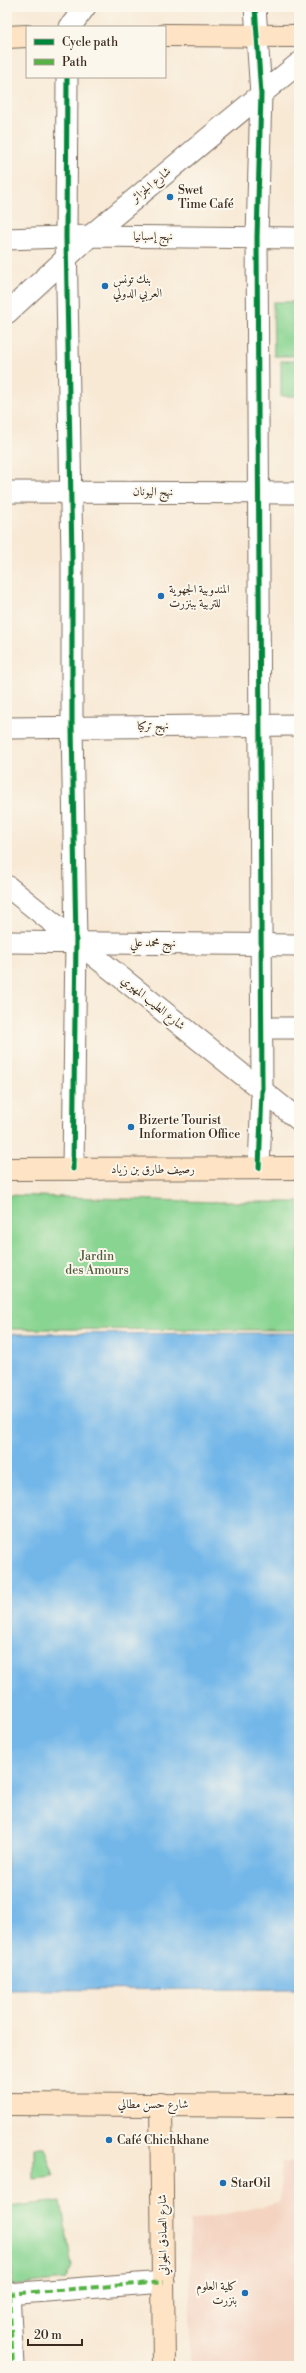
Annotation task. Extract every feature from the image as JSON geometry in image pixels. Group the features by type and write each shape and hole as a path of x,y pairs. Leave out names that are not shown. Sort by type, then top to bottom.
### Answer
{"street":[{"path":"71,26 85,7"},
{"path":"255,7 261,94 257,237 262,1028 262,1091 259,1168"},
{"path":"166,35 299,36"},
{"path":"7,37 26,36"},
{"name":"شارع الجزائر","path":"7,313 67,259 90,236 299,63"},
{"path":"67,78 66,237 71,491 72,727 76,941 74,1169"},
{"name":"نهج إسبانيا","path":"7,239 90,236 299,238"},
{"name":"نهج اليونان","path":"7,492 71,491 299,493"},
{"name":"نهج تركيا","path":"7,728 299,725"},
{"name":"شارع الطيب المهيري","path":"7,886 299,1120"},
{"name":"نهج محمد علي","path":"7,942 76,941 261,945 299,944"},
{"path":"262,1028 299,1028"},
{"name":"رصيف طارق بن زياد","path":"7,1169 299,1168"},
{"name":"شارع حسن مطالي","path":"7,2104 299,2106"},
{"name":"شارع الصادق الجواني","path":"160,2104 164,2282 164,2366"},
{"path":"13,2366 8,2294 164,2282"}],"shaded area":[{"name":"كلية العلوم بنزرت","path":"282,2162 299,2163 299,2366 190,2366 190,2221 279,2203"}],"green space":[{"path":"273,302 299,302 299,356 274,356"},
{"path":"281,361 299,361 299,396 281,396"},
{"name":"Jardin des Amours","path":"7,1195 215,1202 299,1202 299,1330 7,1329"},
{"path":"34,2147 44,2147 54,2177 34,2179"},
{"path":"61,2201 72,2267 65,2280 13,2286 12,2269 7,2269 7,2207"}],"water":[{"path":"299,1333 299,1989 7,1990 7,1334"}],"marked path":[{"path":"7,2294 164,2282"},
{"path":"9,2293 13,2366"}],"cycle path":[{"path":"255,7 261,94 257,237 262,1091 259,1168"},
{"path":"67,78 66,237 72,558 72,727 76,941 73,1169"}],"place":[{"name":"Swet Time Café","path":"170,197"},
{"name":"بنك تونس العربي الدولي","path":"105,286"},
{"name":"المندوبية الجهوية للتربية ببنزرت","path":"161,596"},
{"name":"Bizerte Tourist Information Office","path":"131,1127"},
{"name":"Café Chichkhane","path":"109,2140"},
{"name":"StarOil","path":"223,2183"},
{"name":"كلية العلوم بنزرت","path":"245,2293"}]}
